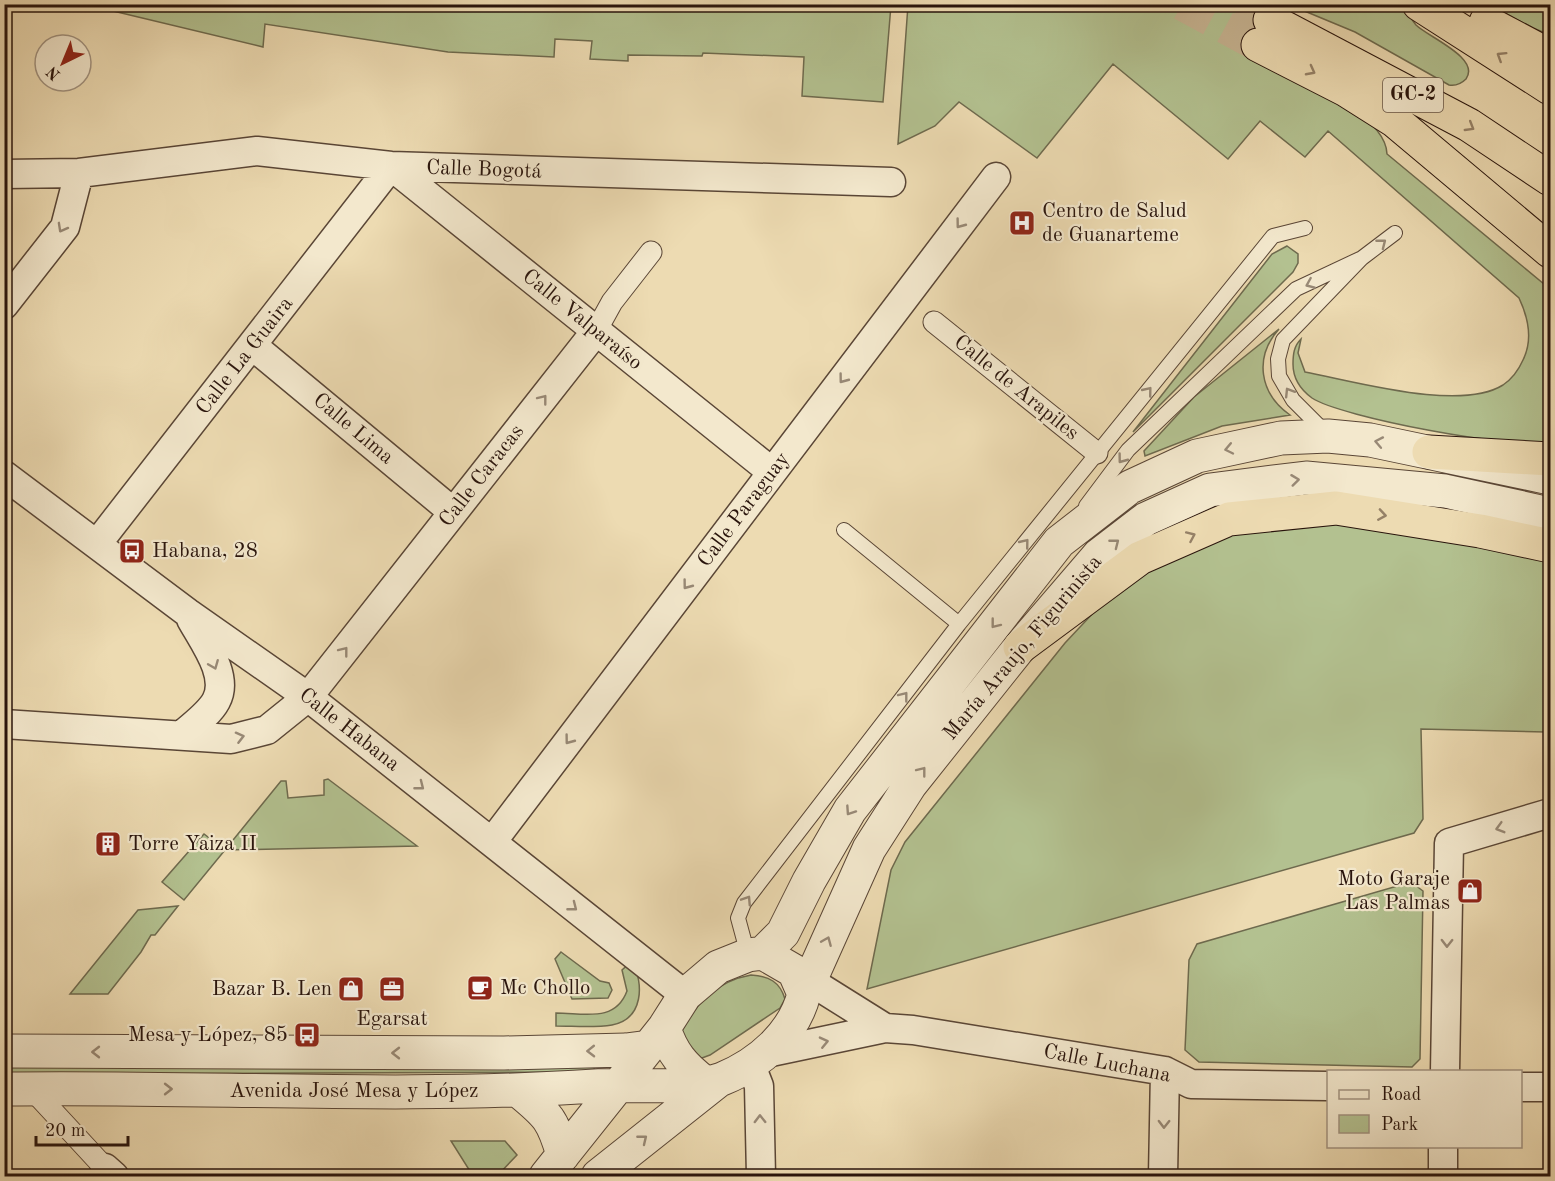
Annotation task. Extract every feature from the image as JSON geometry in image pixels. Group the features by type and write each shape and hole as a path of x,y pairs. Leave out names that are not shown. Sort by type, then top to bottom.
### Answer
{"highway":[{"path":"1419,4 1551,88"},
{"path":"1457,4 1538,51 1551,56"},
{"name":"GC-2","path":"1451,170 1395,121 1264,33 1469,125 1551,179"},
{"path":"1451,170 1551,251"},
{"path":"1451,170 1508,234 1551,273"},
{"path":"1429,452 1551,459"},
{"path":"1020,647 1140,558 1229,519 1336,508 1479,531 1551,546"}],"street":[{"name":"Calle Bogotá","path":"4,174 79,173 257,151 392,166 891,182"},
{"name":"Calle Valparaíso","path":"392,166 772,472"},
{"name":"Calle La Guaira","path":"97,544 392,166"},
{"path":"4,305 65,227 79,173"},
{"name":"Calle Paraguay","path":"492,842 996,177"},
{"name":"Calle Caracas","path":"9,721 231,739 267,730 308,697 596,331 612,302 651,252"},
{"name":"Calle de Arapiles","path":"934,322 1097,453"},
{"name":"Calle Lima","path":"253,346 453,512"},
{"name":"María Araujo, Figurinista","path":"755,954 783,933 809,881 850,810 1059,542 1130,487 1197,456 1281,438 1328,436 1429,452"},
{"path":"1429,452 1551,478"},
{"name":"Calle Habana","path":"4,475 188,613 308,697 685,995"},
{"name":"María Araujo, Figurinista","path":"803,982 869,849 910,785 1020,647 1099,555 1146,519 1210,490 1306,478 1445,491 1551,514"},
{"path":"182,735 215,704 222,688 216,666 188,613"},
{"path":"1445,1070 1449,843 1551,813"},
{"path":"554,1166 656,1037 685,995 718,967 755,954 885,1028"},
{"path":"761,1176 758,1058 789,1029 800,1011 803,982"},
{"path":"598,1176 712,1081 758,1058 885,1028"},
{"name":"Calle Luchana","path":"885,1028 913,1030 1165,1071 1191,1084 1327,1086"},
{"path":"656,1037 671,1048 682,1064 712,1081"},
{"name":"Avenida José Mesa y López","path":"4,1051 504,1053 626,1050 656,1037"},
{"path":"1163,1176 1165,1071"},
{"name":"Avenida José Mesa y López","path":"18,1088 520,1092 712,1081"},
{"path":"1522,1087 1551,1088"},
{"path":"18,1088 110,1172"},
{"path":"520,1092 547,1114 556,1130 554,1166"},
{"path":"1443,1148 1443,1176"}],"lane":[{"path":"755,954 738,918 744,903 959,624 1273,236 1305,228"},
{"path":"1328,436 1293,400 1279,376 1278,359 1282,340 1362,258 1395,233"},
{"name":"María Araujo, Figurinista","path":"1059,542 1128,450 1214,365 1296,289 1362,258"},
{"path":"844,530 959,624"}],"green space":[{"path":"891,4 883,102 802,96 804,57 703,53 702,56 628,55 628,61 590,59 592,41 555,39 554,57 448,52 265,24 263,47 88,5"},
{"path":"908,5 1277,5 1253,56 1310,84 1353,109 1370,123 1382,138 1387,154 1550,289 1550,442 1504,442 1392,423 1329,406 1312,398 1301,388 1294,375 1293,357 1294,350 1301,339 1298,353 1305,372 1406,392 1461,396 1484,393 1503,385 1519,367 1526,352 1529,337 1525,313 1519,298 1328,131 1305,157 1260,121 1228,159 1113,64 1037,158 959,102 935,126 898,144"},
{"path":"1290,5 1404,5 1416,25 1451,49 1466,63 1469,71 1466,79 1458,84 1449,85 1355,32"},
{"path":"1490,5 1550,5 1550,35 1533,28"},
{"path":"1287,246 1298,254 1298,263 1293,272 1133,432 1272,254"},
{"path":"1279,329 1266,351 1263,363 1264,374 1266,386 1272,396 1290,415 1222,426 1145,456 1144,451 1194,397"},
{"path":"1366,520 1550,557 1550,669 1546,669 1545,732 1421,729 1423,819 1414,833 867,989 891,870 905,842 1065,643 1126,578 1194,545 1249,531"},
{"path":"328,779 417,846 225,850 281,781 286,781 288,798 324,795 324,780"},
{"path":"204,834 225,850 184,900 162,882"},
{"path":"1411,882 1423,891 1420,1059 1412,1067 1199,1062 1185,1050 1189,960 1197,944"},
{"path":"178,906 155,935 151,935 141,952 108,994 70,994 138,910"},
{"path":"561,952 600,981 609,983 612,990 608,998 572,999 555,959"},
{"path":"632,961 639,989 636,1008 630,1016 612,1025 556,1026 556,1013 598,1014 615,1008 627,991 622,970"},
{"path":"751,975 763,977 777,984 785,999 780,1008 710,1055 702,1058 694,1057 681,1032 687,1021 709,994 728,982"},
{"path":"595,1066 593,1072 5,1074 4,1067"},
{"path":"451,1141 505,1141 517,1155 497,1176 473,1176"}],"tunnel":[{"path":"1182,4 1258,45"},
{"path":"1240,4 1270,20"}],"place":[{"name":"Centro de Salud de Guanarteme","path":"1022,223"},
{"name":"Habana, 28","path":"132,551"},
{"name":"Torre Yaiza II","path":"108,844"},
{"name":"Moto Garaje Las Palmas","path":"1470,891"},
{"name":"Mc Chollo","path":"480,988"},
{"name":"Bazar B. Len","path":"351,989"},
{"name":"Egarsat","path":"392,989"},
{"name":"Mesa y López, 85","path":"307,1035"}]}
